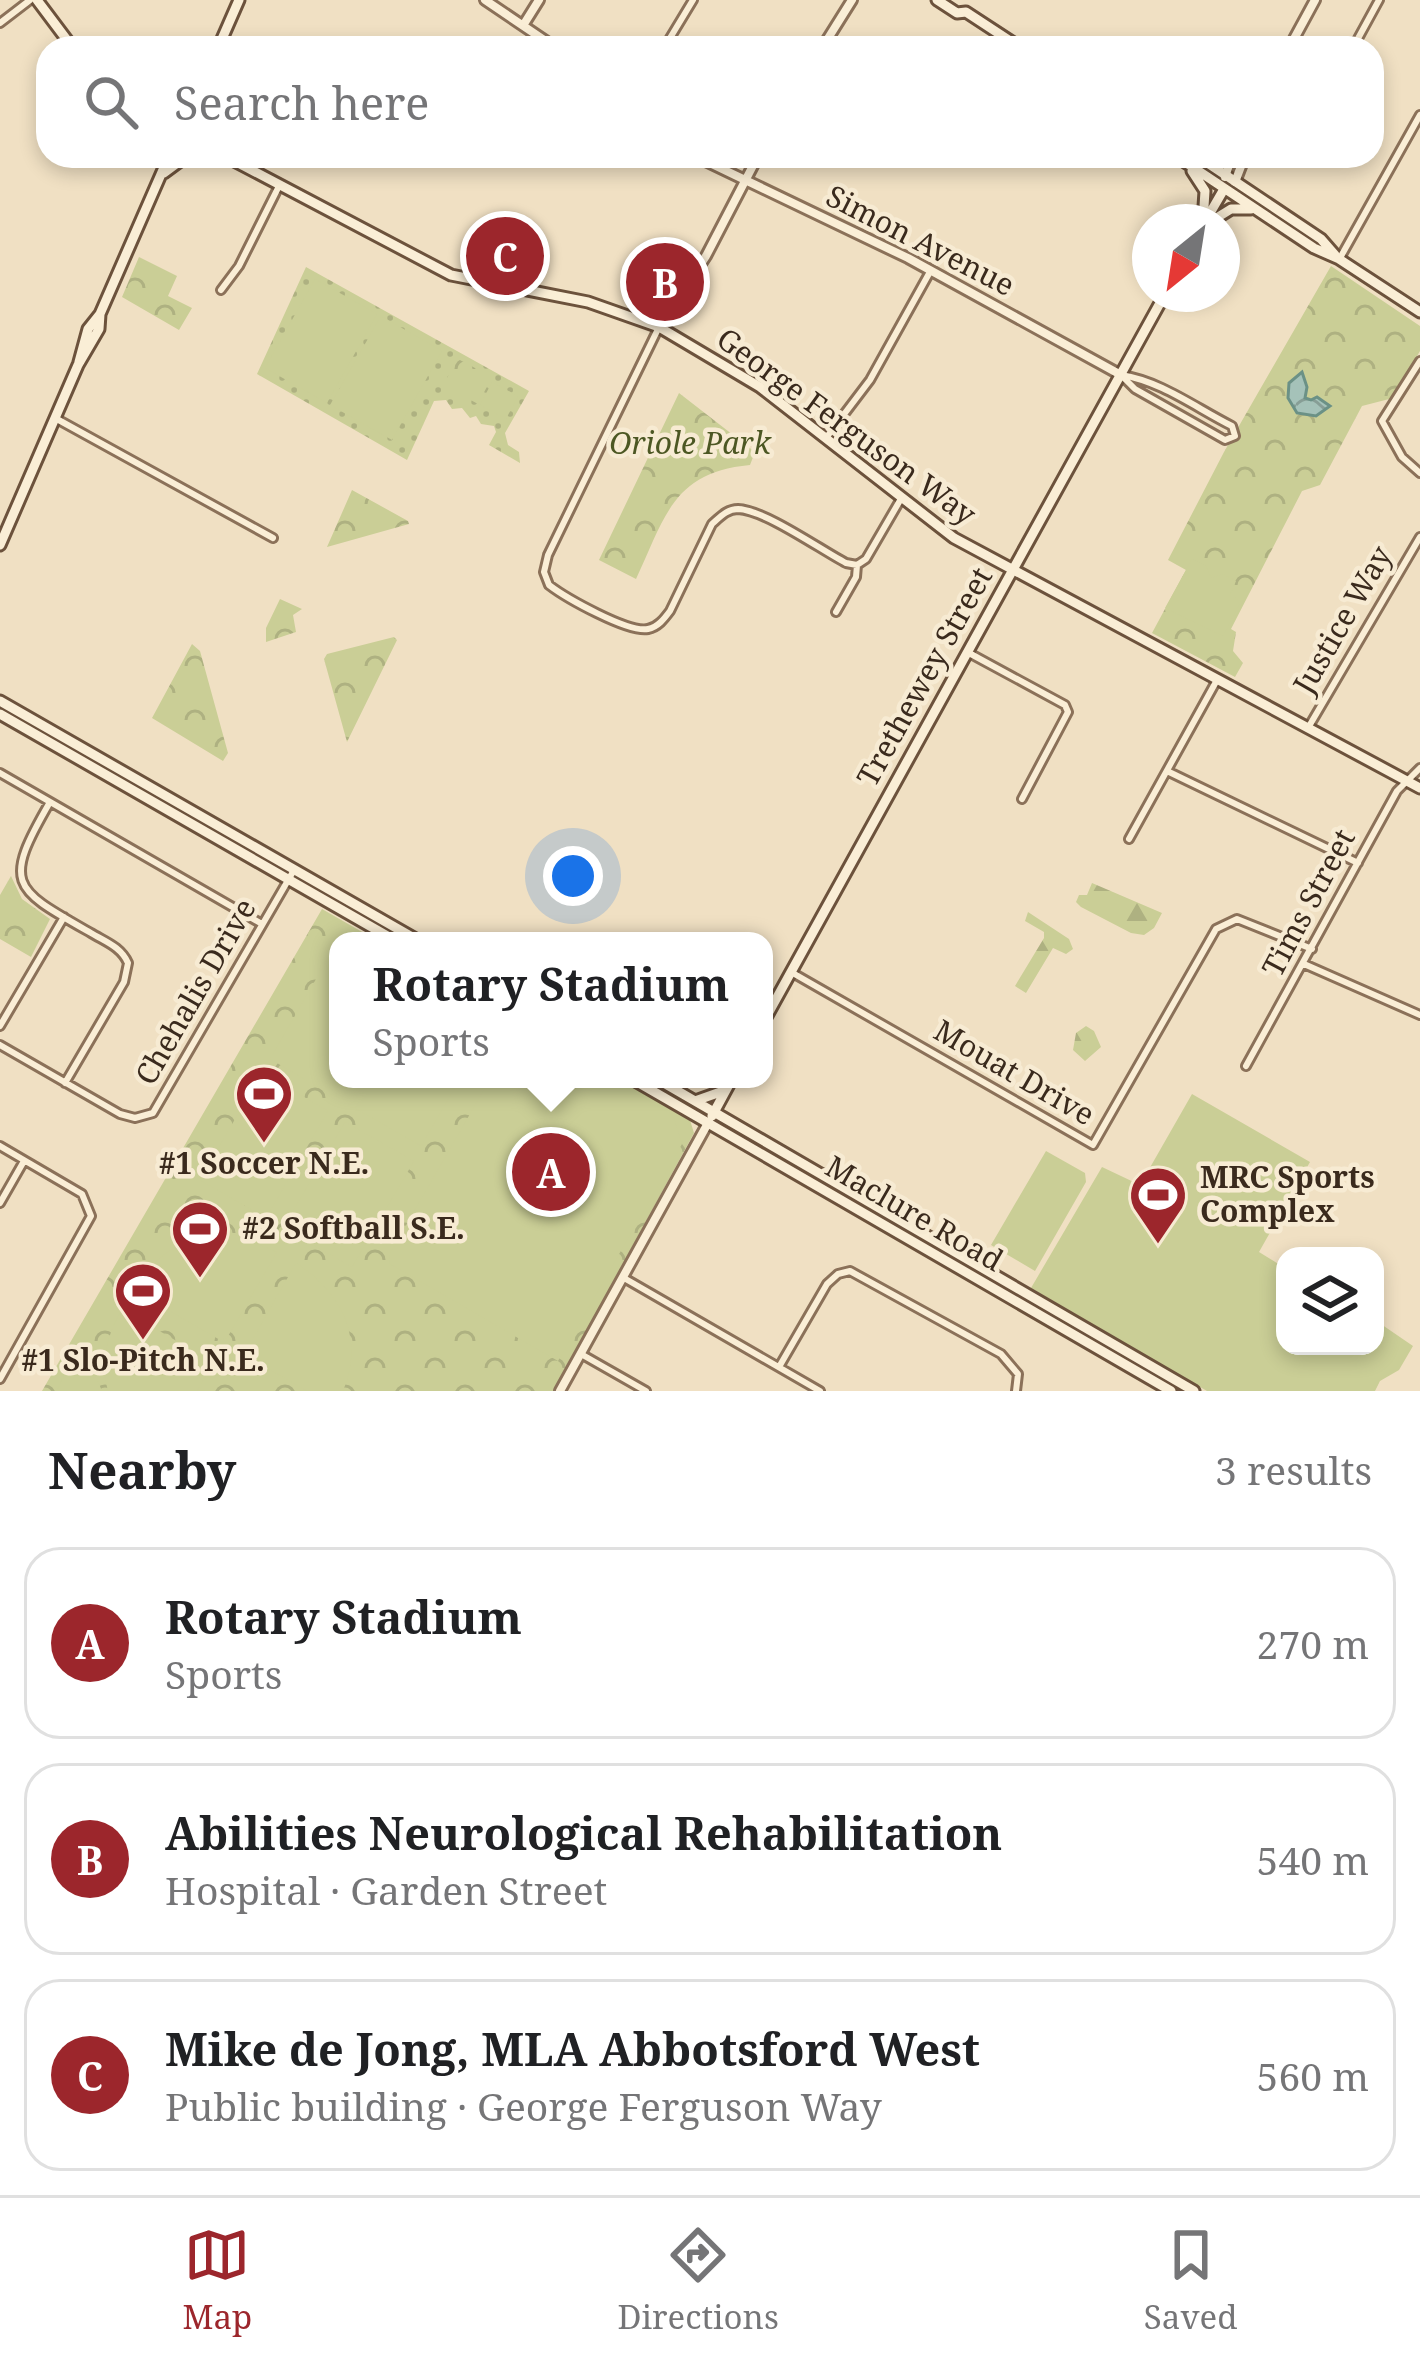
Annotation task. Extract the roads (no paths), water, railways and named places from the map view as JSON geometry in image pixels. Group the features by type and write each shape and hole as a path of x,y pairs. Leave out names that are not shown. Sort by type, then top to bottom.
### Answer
{"main road":[{"path":"33,0 63,36"},
{"path":"223,36 239,0"},
{"path":"937,0 958,13 966,12"},
{"path":"960,0 966,12 1003,36"},
{"path":"0,545 78,365 88,329 100,314 164,168"},
{"path":"160,177 172,168"},
{"name":"George Ferguson Way","path":"249,168 451,275 588,302 659,327 738,371 954,538 1420,788"},
{"path":"1187,168 1204,188 1205,204"},
{"path":"1194,168 1314,248 1419,308"},
{"path":"1215,168 1321,239 1339,259"},
{"path":"1216,204 1224,188"},
{"path":"1240,210 1256,211"},
{"name":"Trethewey Street","path":"773,1005 1155,312"},
{"path":"0,701 382,932"},
{"path":"0,714 401,932"},
{"name":"Maclure Road","path":"650,1088 1194,1391"},
{"name":"Maclure Road","path":"672,1088 711,1118 1172,1391"},
{"path":"694,1101 721,1088"},
{"path":"711,1118 727,1088"}],"street":[{"path":"0,22 33,0"},
{"path":"485,0 539,36"},
{"path":"524,25 539,0"},
{"path":"671,36 693,0"},
{"path":"830,36 852,0"},
{"path":"1296,36 1315,0"},
{"path":"1359,36 1379,0"},
{"path":"1339,259 1420,115"},
{"name":"Simon Avenue","path":"718,168 931,270 1121,375"},
{"path":"751,168 706,256 659,327 548,555 544,572 549,585 645,631 661,623 670,611 712,524 724,514 738,509 755,514 856,565 866,559 902,497"},
{"path":"1230,178 1231,168"},
{"path":"1224,188 1237,168"},
{"path":"221,290 239,266 280,183"},
{"path":"826,438 870,380 931,270"},
{"path":"1420,361 1382,421 1402,457 1420,473"},
{"path":"1121,375 1141,378 1232,426 1235,436 1225,440 1135,388 1121,375"},
{"path":"55,418 273,538"},
{"name":"Justice Way","path":"1307,728 1420,537"},
{"path":"836,612 856,577 856,565"},
{"path":"965,652 1065,705 1068,712 1022,799"},
{"path":"1130,839 1217,680"},
{"name":"Tims Street","path":"1246,1066 1397,791 1420,767"},
{"path":"1167,771 1358,863"},
{"path":"0,773 262,925"},
{"path":"50,802 24,848 20,872 27,892 118,948 128,972 65,1083"},
{"name":"Chehalis Drive","path":"0,1045 129,1118 153,1113 291,874"},
{"path":"0,1025 64,917"},
{"name":"Mouat Drive","path":"791,972 1093,1145 1216,929 1231,919 1243,920 1312,949"},
{"path":"1304,964 1420,1015"},
{"path":"560,1391 711,1118"},
{"path":"0,1146 82,1194 91,1208 88,1224 0,1378"},
{"path":"0,1203 24,1161"},
{"path":"779,1367 826,1285 850,1271 1001,1354 1018,1374 1016,1391"},
{"path":"624,1278 820,1391"},
{"path":"581,1354 646,1391"}],"water":[{"path":"1302,372 1305,398 1317,397 1330,406 1316,416 1297,413 1288,398 1289,383"}],"place":[{"name":"Mike de Jong, MLA Abbotsford West","path":"505,256"},
{"name":"Abilities Neurological Rehabilitation","path":"665,282"},
{"name":"#1 Soccer N.E.","path":"264,1145"},
{"name":"Rotary Stadium","path":"551,1172"},
{"name":"MRC Sports Complex","path":"1158,1246"},
{"name":"#2 Softball S.E.","path":"200,1280"},
{"name":"#1 Slo-Pitch N.E.","path":"143,1342"}],"park label":[{"name":"Oriole Park","path":"690,444"}]}
